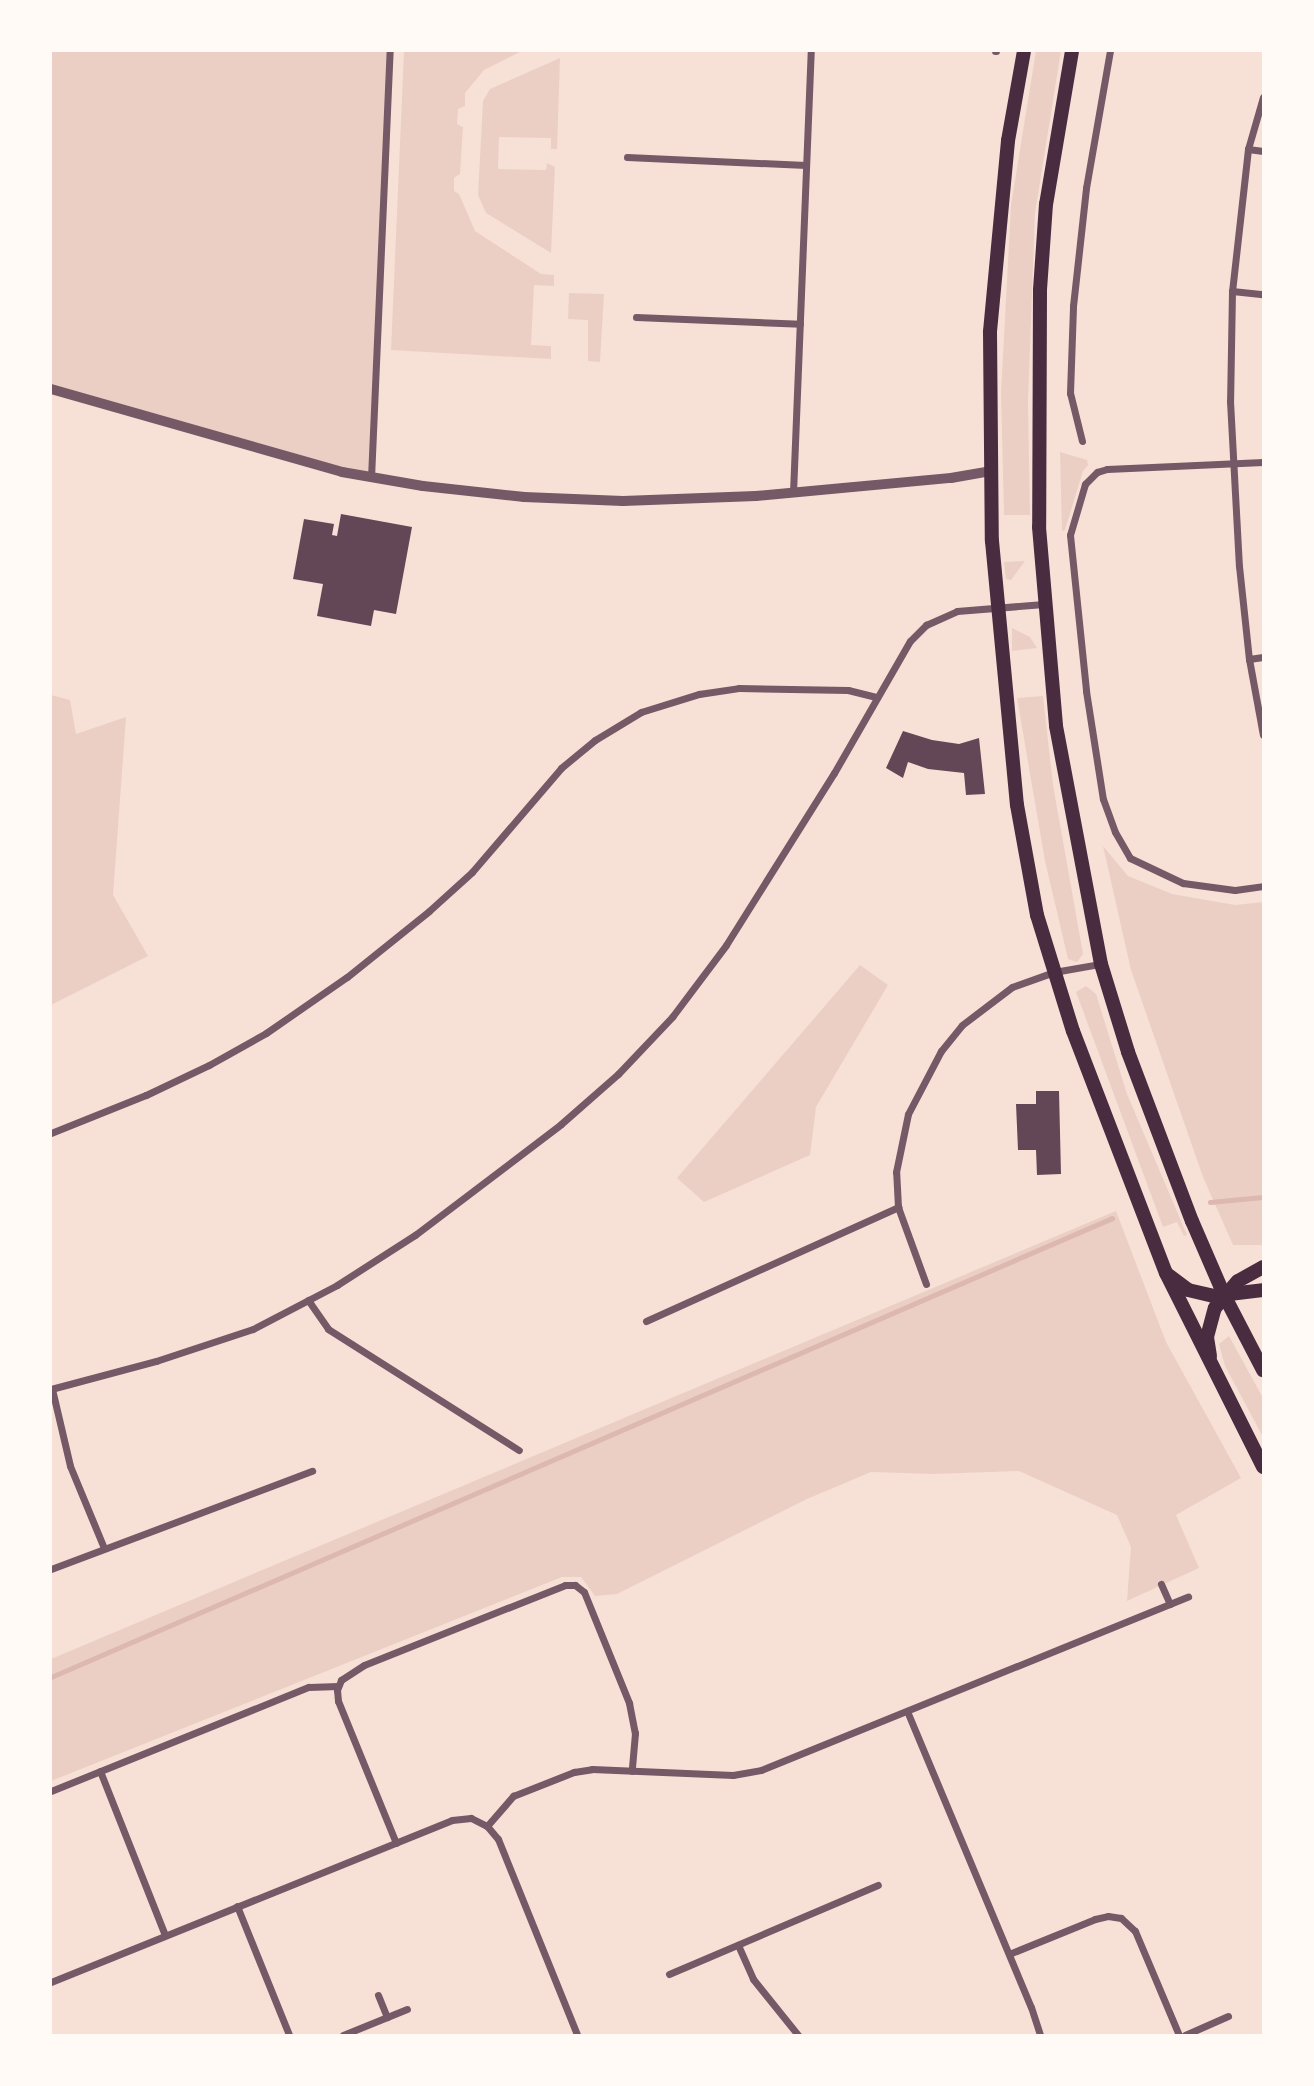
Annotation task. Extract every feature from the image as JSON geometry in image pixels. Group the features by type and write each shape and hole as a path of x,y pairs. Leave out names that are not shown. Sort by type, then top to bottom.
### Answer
{"main road":[{"path":"1024,51 1008,141 990,332 990,471 997,607 1017,805 1037,915 1077,1044 1166,1273 1263,1467"},
{"path":"1072,51 1046,204 1040,290 1037,457 1044,604 1056,726 1101,964 1162,1147 1224,1295 1263,1370"},
{"path":"1213,1371 1208,1331 1215,1308 1238,1281 1263,1267"},
{"path":"1166,1273 1188,1290 1213,1296 1263,1290"}],"street":[{"path":"371,478 390,51"},
{"path":"793,493 811,51"},
{"path":"1082,441 1070,393 1073,306 1086,188 1110,51"},
{"path":"1263,97 1248,149 1232,291 1230,401 1232,463 1249,659 1263,735"},
{"path":"1248,149 1263,151"},
{"path":"627,157 806,165"},
{"path":"1232,291 1263,295"},
{"path":"636,317 800,324"},
{"path":"51,389 271,454 371,478 467,491 581,500 704,499 951,478 990,471"},
{"path":"1263,462 1107,469 1097,472 1085,484 1070,535 1086,691 1102,799 1115,832 1130,858 1183,883 1235,890 1263,886"},
{"path":"104,1548 70,1466 51,1389 156,1361 253,1329 308,1300 415,1235 495,1175 618,1074 672,1017 726,945 910,640 926,625 957,611 1044,604"},
{"path":"1249,659 1263,657"},
{"path":"51,1133 146,1095 217,1060 265,1033 346,977 429,911 472,872 561,768 595,740 641,712 699,694 739,688 848,690 877,696"},
{"path":"926,1284 898,1207 896,1172 908,1114 941,1051 962,1025 1012,987 1054,972 1101,964"},
{"path":"646,1321 898,1207"},
{"path":"308,1300 328,1329 519,1450"},
{"path":"51,1569 312,1471"},
{"path":"1161,1584 1170,1604"},
{"path":"396,1843 338,1701 338,1686 345,1676 365,1665 565,1585 575,1585 586,1596 632,1710 635,1733 632,1771"},
{"path":"488,1826 513,1796 562,1776 592,1769 724,1775 751,1772 1188,1597"},
{"path":"51,1791 309,1687 338,1686"},
{"path":"907,1711 1040,2035"},
{"path":"100,1771 165,1935"},
{"path":"51,1982 458,1818 471,1818 488,1826 498,1839 577,2035"},
{"path":"669,1974 878,1885"},
{"path":"237,1906 289,2035"},
{"path":"1009,1954 1095,1919 1114,1916 1132,1926 1179,2035"},
{"path":"738,1945 753,1979 798,2035"},
{"path":"378,1996 387,2017"},
{"path":"343,2035 407,2009"},
{"path":"1185,2035 1228,2016"}],"shaded area":[{"path":"51,51 390,51 371,478 51,389"},
{"path":"404,51 522,51 484,70 465,93 465,106 458,109 457,124 463,127 460,174 454,178 454,191 459,194 475,231 541,274 554,275 554,286 534,285 531,345 551,346 551,359 391,350"},
{"path":"1036,51 1061,51 1035,213 1028,402 1030,515 1004,515 1001,393 1011,205"},
{"path":"560,58 557,149 551,149 551,138 499,137 498,169 546,170 547,163 555,167 551,253 486,213 478,195 483,101 490,89"},
{"path":"569,293 604,294 600,362 588,361 588,320 568,319"},
{"path":"1060,452 1087,460 1088,465 1083,471 1065,530 1062,531"},
{"path":"1025,561 1011,580 1006,579 1004,562"},
{"path":"1012,628 1030,637 1037,648 1012,651"},
{"path":"51,695 70,700 76,734 126,717 113,895 148,956 51,1005"},
{"path":"1043,696 1053,785 1083,954 1077,962 1068,959 1045,861 1017,698"},
{"path":"1103,846 1128,876 1172,894 1235,905 1263,902 1263,1245 1233,1245 1203,1177 1131,970"},
{"path":"860,965 888,985 816,1107 810,1155 704,1202 677,1178"},
{"path":"1086,986 1096,994 1127,1094 1187,1235 1184,1236 1177,1222 1163,1227 1076,992"},
{"path":"1116,1211 1166,1342 1241,1478 1176,1515 1199,1568 1127,1601 1131,1547 1117,1515 1019,1471 933,1474 871,1472 807,1499 617,1594 595,1596 581,1577 562,1577 51,1781 51,1659"},
{"path":"1229,1336 1263,1398 1263,1437 1225,1366 1219,1344"}],"building":[{"path":"341,514 412,527 396,614 374,610 371,626 317,616 323,584 293,579 304,519 334,524 332,535 337,536"},
{"path":"903,731 932,740 959,744 979,738 985,794 966,795 964,773 928,769 908,762 903,778 886,768"},
{"path":"1036,1091 1059,1091 1061,1174 1037,1175 1036,1150 1018,1150 1016,1104 1036,1104"}],"waterway":[{"path":"1210,1202 1263,1197"},
{"path":"51,1677 1112,1218"}]}
